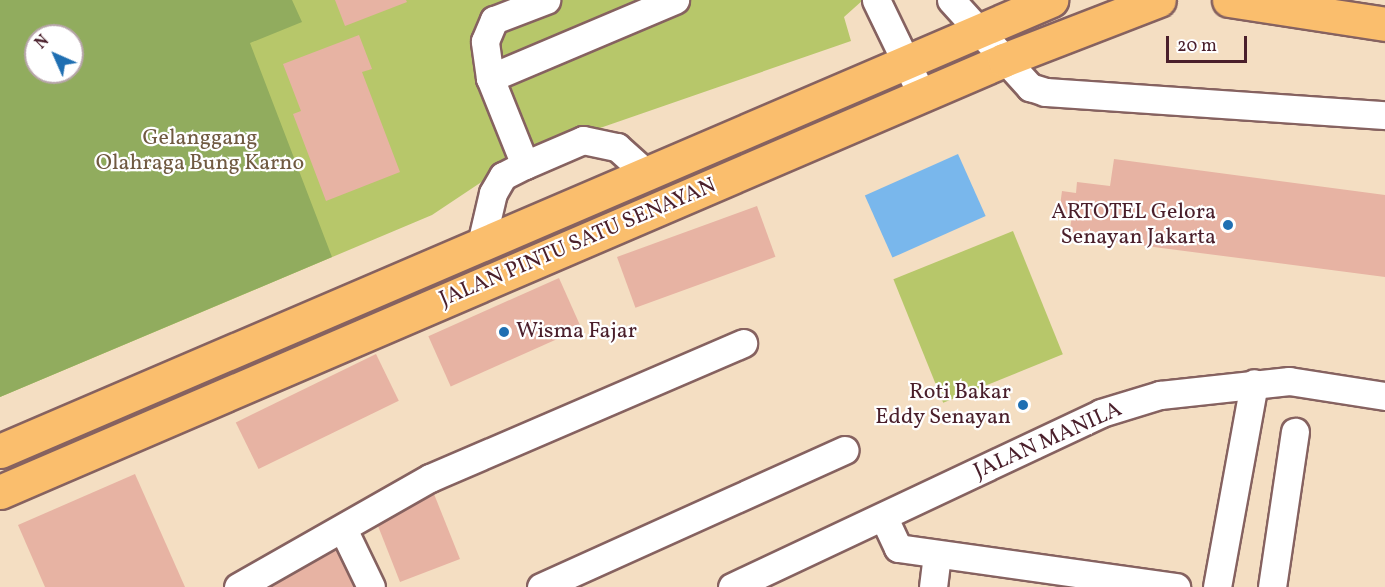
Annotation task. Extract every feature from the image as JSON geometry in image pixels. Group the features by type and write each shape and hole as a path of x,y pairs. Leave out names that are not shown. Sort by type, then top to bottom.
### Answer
{"main road":[{"name":"JALAN PINTU SATU SENAYAN","path":"0,451 1051,0"},
{"name":"JALAN PINTU SATU SENAYAN","path":"0,492 1004,60 1159,0"},
{"path":"1229,0 1385,24"}],"street":[{"path":"525,165 490,78 485,41 494,20 546,0"},
{"path":"876,0 922,95"},
{"path":"951,0 1030,87 1078,98 1385,115"},
{"path":"490,78 660,2"},
{"path":"481,244 493,193 503,176 525,165 584,140 617,147 646,173"},
{"path":"238,587 344,529 430,478 743,343"},
{"name":"JALAN MANILA","path":"732,587 884,518 1101,413 1160,394 1288,381 1385,396"},
{"path":"1217,587 1254,383"},
{"path":"1272,587 1295,432"},
{"path":"541,587 845,450"},
{"path":"884,518 898,548 938,554 997,576 1176,587"},
{"path":"344,529 371,587"},
{"path":"933,587 938,554"}],"green space":[{"name":"Gelanggang Olahraga Bung Karno","path":"0,0 863,0 844,17 851,41 522,155 432,215 0,397"},
{"path":"0,0 292,0 302,22 250,43 332,257 0,397"},
{"path":"1013,231 1063,354 943,403 893,279"}],"water":[{"path":"958,154 986,216 892,258 865,195"}],"building":[{"path":"335,0 406,0 407,2 345,26"},
{"path":"359,35 372,69 362,72 400,172 326,201 293,114 301,111 283,64"},
{"name":"ARTOTEL Gelora Senayan Jakarta","path":"1114,159 1385,195 1385,277 1069,236 1072,215 1059,213 1062,191 1076,193 1077,182 1110,186"},
{"path":"757,206 775,257 635,308 617,257"},
{"name":"Wisma Fajar","path":"559,278 581,328 451,386 428,336"},
{"path":"376,354 399,401 259,469 236,422"},
{"path":"135,474 185,587 45,587 18,525"},
{"path":"434,494 460,559 400,582 378,526"},
{"path":"336,550 354,587 270,587"}],"place":[{"name":"ARTOTEL Gelora Senayan Jakarta","path":"1228,225"},
{"name":"Wisma Fajar","path":"504,332"},
{"name":"Roti Bakar Eddy Senayan","path":"1023,405"}]}
